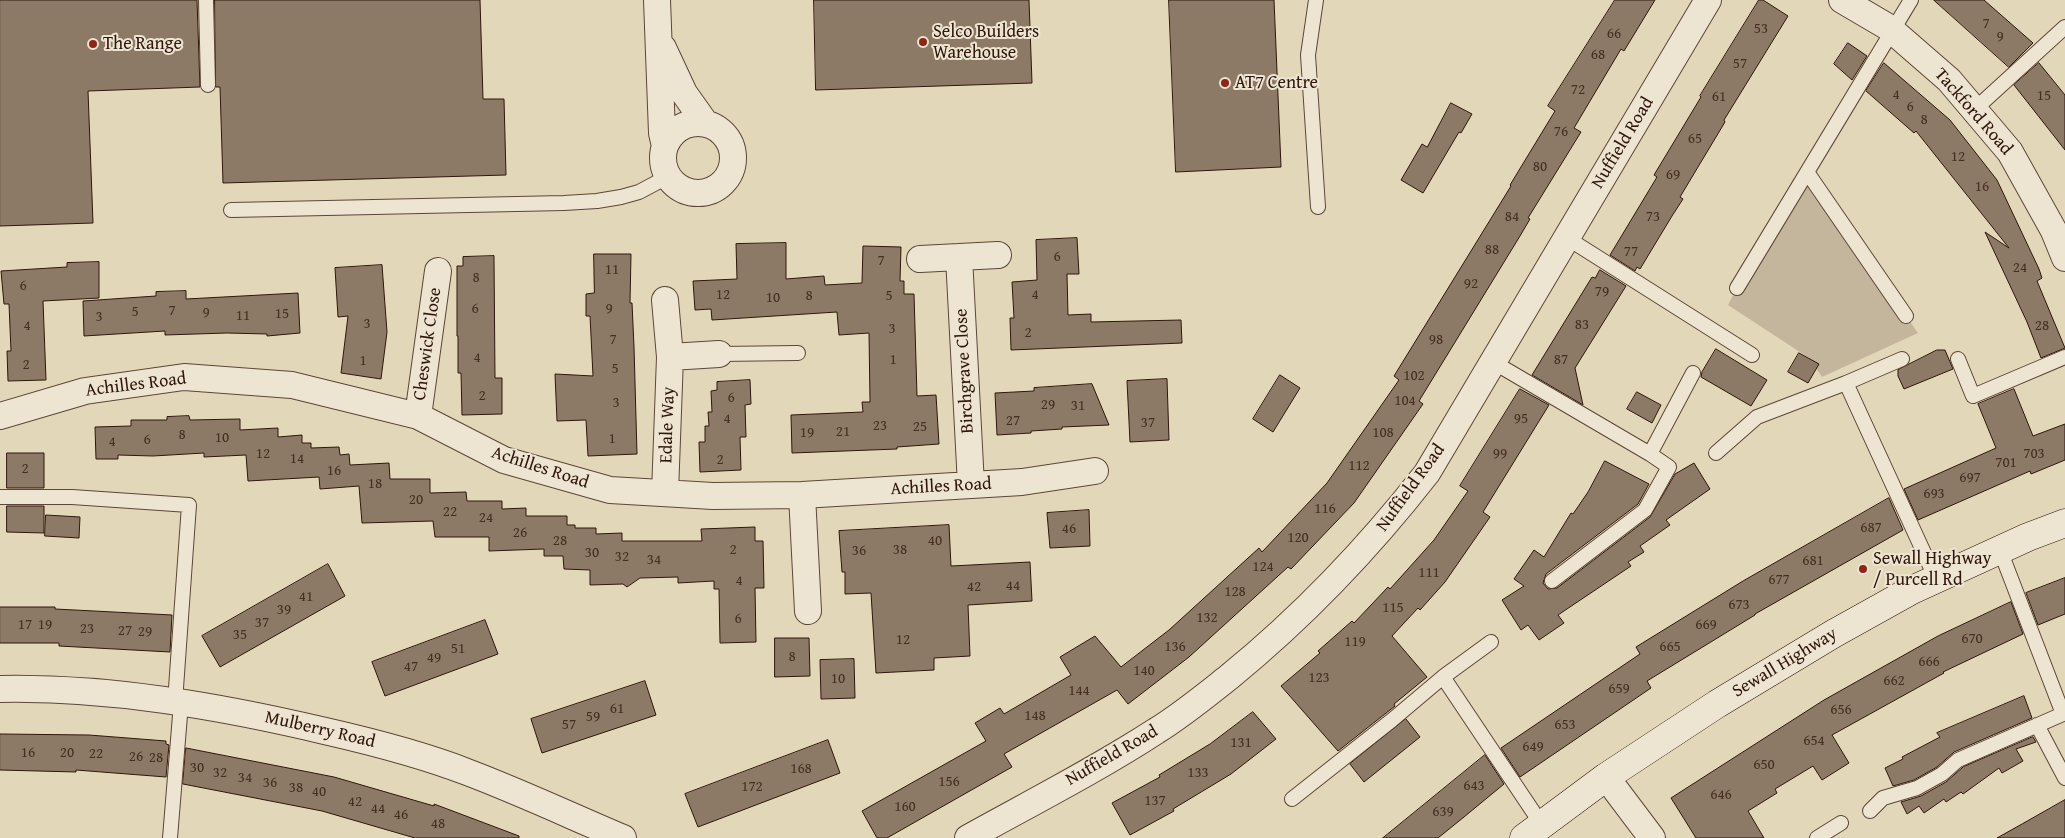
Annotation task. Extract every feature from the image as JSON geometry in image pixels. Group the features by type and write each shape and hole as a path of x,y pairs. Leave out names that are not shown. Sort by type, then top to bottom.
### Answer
{"street":[{"path":"657,0 662,133 666,146"},
{"name":"Nuffield Road","path":"968,838 1157,730 1200,700 1272,641 1307,609 1386,526 1427,473 1708,0"},
{"name":"Tackford Road","path":"1842,0 1892,31 1949,80 2010,152 2054,231 2065,258"},
{"path":"659,38 684,93 706,124"},
{"path":"694,123 706,124 719,130 730,144 733,159 728,176 713,190 698,193 680,188 669,176 663,159 666,146 674,132 694,123"},
{"path":"920,259 998,255"},
{"name":"Birchgrave Close","path":"959,257 971,486"},
{"name":"Cheswick Close","path":"418,416 438,271"},
{"name":"Edale Way","path":"665,493 670,357 666,300"},
{"path":"670,357 719,354"},
{"name":"Achilles Road","path":"0,416 85,391 184,377 292,385 418,416 504,460 610,490 713,496 802,496 1022,482 1095,471"},
{"path":"802,496 808,611"},
{"name":"Sewall Highway","path":"1533,832 1606,777 1717,704 1816,644 1912,590 2065,523"},
{"name":"Mulberry Road","path":"0,689 47,688 178,702 272,718 382,744 466,771 623,838"},
{"path":"1606,777 1652,838"}],"lane":[{"path":"206,0 208,85"},
{"path":"1316,0 1308,54 1318,207"},
{"path":"1737,288 1911,0"},
{"path":"1974,110 2065,27"},
{"path":"1807,172 1906,316"},
{"path":"231,210 544,204 597,201 639,192 669,176"},
{"path":"1567,238 1752,355"},
{"path":"719,354 798,353"},
{"path":"1958,360 1973,396 2065,358"},
{"path":"1716,452 1757,417 1902,359"},
{"path":"1493,362 1669,467 1645,510 1552,581"},
{"path":"1650,454 1693,372"},
{"path":"1846,383 1936,579"},
{"path":"0,497 72,497 189,505 170,838"},
{"path":"1870,811 1883,798 1917,788 1942,774 1958,760 2064,713 2000,550"},
{"path":"1292,799 1443,677 1490,642"},
{"path":"1443,677 1533,832"},
{"path":"2037,725 2065,778"},
{"path":"1816,838 1842,823"}],"shaded area":[{"path":"1806,174 1918,333 1822,377 1809,358 1728,305 1793,179"}],"building":[{"path":"0,0 197,0 200,87 88,91 93,223 0,226"},
{"path":"215,0 480,0 483,99 504,99 506,175 223,183 220,87 216,87"},
{"name":"Selco Builders Warehouse","path":"814,0 1029,0 1032,83 816,90"},
{"name":"AT7 Centre","path":"1169,0 1274,0 1281,167 1176,172"},
{"path":"1615,0 1655,0 1624,51 1621,49 1574,128 1581,132 1419,401 1423,404 1354,503 1291,569 1288,567 1189,657 1128,704 1117,690 1004,754 1012,767 887,838 877,838 862,811 986,741 975,723 1000,708 1004,714 1071,675 1060,657 1095,636 1121,667 1169,630 1259,548 1262,552 1327,483 1399,380 1394,376 1511,186 1555,111 1548,106"},
{"path":"1759,0 1763,0 1788,16 1724,120 1725,122 1680,197 1683,199 1640,269 1637,267 1635,271 1610,255 1657,177 1654,175 1700,96"},
{"path":"1934,0 1984,0 2033,43 2009,67"},
{"path":"1848,43 1867,56 1852,80 1834,64"},
{"path":"1884,63 1950,120 1997,180 2039,269 2042,278 2037,281 2065,348 2041,358 2027,322 1985,232 2009,248 1916,131 1914,133 1866,91"},
{"path":"2039,63 2065,95 2065,150 2014,85"},
{"path":"1451,103 1472,114 1461,133 1459,132 1423,193 1401,180 1422,144 1427,147"},
{"path":"1077,238 1079,274 1067,274 1068,315 1091,314 1091,322 1181,320 1182,343 1011,350 1010,318 1014,318 1012,282 1037,280 1036,240"},
{"path":"786,243 786,279 824,276 825,285 862,283 863,246 901,247 900,281 904,281 904,294 914,294 917,396 936,395 939,444 897,447 897,449 792,453 791,415 863,412 862,402 870,402 869,333 839,335 837,312 712,320 711,309 695,310 693,281 737,279 736,244"},
{"path":"594,254 631,254 630,303 632,303 637,454 588,456 586,420 557,421 555,374 593,376 590,316 586,316 586,294 594,293"},
{"path":"494,256 495,378 502,378 502,414 462,415 461,373 458,373 457,266 463,266 463,257"},
{"path":"99,262 99,298 43,301 46,380 8,381 7,351 11,351 9,304 4,304 1,271 67,267 67,263"},
{"path":"382,265 387,332 381,379 341,373 348,316 338,317 335,268"},
{"path":"1600,270 1626,286 1575,368 1583,405 1532,375 1592,277 1595,278"},
{"path":"186,291 186,299 298,293 300,333 267,336 267,334 227,333 165,335 165,331 84,336 83,301 156,296 156,292"},
{"path":"1716,349 1767,380 1751,406 1701,377"},
{"path":"1937,350 1945,350 1953,369 1904,389 1898,376 1898,370"},
{"path":"1799,353 1819,364 1808,383 1788,372"},
{"path":"1280,375 1300,388 1273,432 1253,419"},
{"path":"1167,379 1169,440 1130,442 1127,381"},
{"path":"750,380 751,404 745,405 746,437 740,437 741,470 700,472 699,442 705,442 705,426 709,426 708,412 712,412 711,391 717,390 717,382"},
{"path":"1092,384 1109,425 1062,427 1062,429 1031,431 1031,433 997,435 995,393 1034,391 1034,388"},
{"path":"1520,389 1549,405 1483,512 1490,517 1445,582 1420,610 1418,608 1392,636 1427,677 1394,704 1395,706 1338,751 1281,686 1320,653 1318,651 1352,621 1354,623 1388,587 1390,589 1434,540 1468,491 1460,486"},
{"path":"2014,389 2033,436 2065,424 2065,460 2031,474 2030,471 1918,520 1904,489 1996,448 1978,404"},
{"path":"1637,392 1661,405 1652,423 1627,409"},
{"path":"189,416 190,420 240,419 240,430 278,428 278,437 302,435 302,443 311,443 311,448 339,447 340,455 349,454 350,465 389,463 390,479 430,479 430,493 466,492 467,501 502,501 502,509 526,508 526,516 567,516 567,525 575,525 575,528 596,528 596,534 622,533 622,541 702,541 701,529 755,527 755,541 763,541 764,588 755,588 756,642 720,643 719,589 714,589 714,581 678,583 678,577 640,578 627,587 623,584 590,585 590,570 564,569 563,556 544,556 544,549 489,551 489,537 435,537 433,521 362,523 359,486 320,489 319,477 248,481 246,455 204,457 204,453 153,456 118,455 118,459 96,459 95,427 131,426 131,420 167,420 167,417"},
{"path":"7,453 44,453 44,488 7,488"},
{"path":"1605,461 1649,484 1638,504 1546,574 1543,583 1548,589 1557,588 1650,517 1675,474 1694,463 1710,489 1666,520 1670,525 1640,546 1644,552 1628,562 1631,566 1558,615 1564,623 1539,640 1528,625 1521,630 1502,600 1524,586 1514,579 1534,550 1544,557 1571,513 1573,514 1588,492"},
{"path":"1889,498 1903,530 1755,614 1647,681 1651,688 1520,777 1501,748 1640,654 1636,647 1743,581"},
{"path":"7,506 44,506 44,533 7,532"},
{"path":"1089,510 1090,546 1050,548 1047,513"},
{"path":"46,515 80,517 79,538 45,536"},
{"path":"949,525 951,566 1030,562 1032,601 968,605 970,656 934,658 934,670 876,673 871,593 845,594 845,572 842,572 839,531"},
{"path":"328,564 345,596 220,667 202,636"},
{"path":"2065,578 2065,614 2038,625 2026,593"},
{"path":"2011,602 2023,634 1943,672 1832,735 1849,763 1822,780 1813,766 1775,789 1777,793 1748,811 1764,838 1696,838 1671,798 1824,700 1938,636"},
{"path":"0,607 55,607 55,609 172,615 170,652 59,646 59,643 0,643"},
{"path":"485,620 498,654 385,696 372,662"},
{"path":"775,638 809,638 810,676 775,677"},
{"path":"854,659 855,698 821,699 820,660"},
{"path":"645,681 656,715 542,753 531,719"},
{"path":"2024,696 2032,718 1954,752 1937,767 1914,780 1893,786 1885,768 1940,737 1937,733"},
{"path":"1253,712 1276,739 1231,774 1173,809 1174,811 1130,835 1112,803 1160,777 1159,775 1210,744"},
{"path":"1406,719 1420,737 1364,782 1350,764"},
{"path":"0,734 89,735 166,741 166,744 169,745 166,777 76,770 76,772 0,770"},
{"path":"2033,737 2036,742 2016,749 2023,761 2002,773 1999,768 1963,794 1961,792 1946,802 1944,799 1924,813 1919,806 1907,814 1901,802 1921,796 1946,782 1963,767"},
{"path":"828,740 840,773 698,827 685,794"},
{"path":"186,748 334,777 434,806 434,804 519,836 519,838 415,838 322,811 183,784"},
{"path":"1485,755 1504,784 1464,817 1438,838 1383,838"},
{"path":"2065,800 2065,838 1997,838 2022,824"}],"place":[{"name":"Selco Builders Warehouse","path":"923,42"},
{"name":"The Range","path":"93,44"},
{"name":"AT7 Centre","path":"1225,83"},
{"name":"Sewall Highway / Purcell Rd","path":"1863,569"}]}
